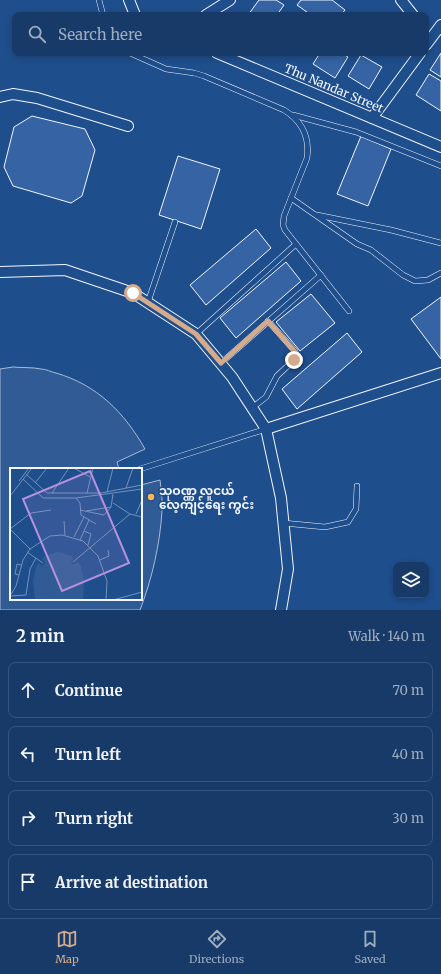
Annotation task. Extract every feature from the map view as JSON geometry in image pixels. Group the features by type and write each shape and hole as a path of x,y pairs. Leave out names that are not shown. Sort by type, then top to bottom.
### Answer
{"street":[{"path":"129,0 134,12"},
{"path":"211,12 230,0"},
{"path":"401,0 411,12"},
{"path":"429,33 441,25"},
{"name":"Thu Nandar Street","path":"224,56 441,147"},
{"path":"372,118 418,56"},
{"path":"0,97 12,94 37,98 128,126"},
{"path":"0,272 65,270 133,293 196,334 221,363 232,377 266,429 281,498 288,569 281,610"},
{"path":"266,429 441,372"}],"lane":[{"path":"99,0 102,12"},
{"path":"137,56 166,69 204,76 292,114 356,132 441,166"},
{"path":"292,114 306,133 308,150 304,166 284,216 283,225 285,230 349,310"},
{"path":"291,198 356,244 370,250 403,275 415,281 428,280 441,273"},
{"path":"314,215 391,230 441,243"},
{"path":"148,302 175,222"},
{"path":"196,334 296,244"},
{"path":"221,363 321,275"},
{"path":"252,408 266,397 277,376 294,360 296,354 268,321"},
{"path":"142,468 266,429"},
{"path":"283,522 325,526 348,522 356,509 357,486"}],"shaded area":[{"name":"သုဝဏ္ဏ လူငယ် လေ့ကျင့်ရေး ကွင်း","path":"13,367 45,369 71,378 84,385 97,393 118,412 128,423 145,449 117,462 119,468 10,468 10,600 142,600 142,485 160,480 162,507 157,549 152,574 140,610 0,610 0,369"}],"building":[{"path":"259,0 276,0 284,5 279,12 250,12"},
{"path":"301,0 332,0 345,10 343,12 307,12 297,5"},
{"path":"441,53 441,77 430,70"},
{"path":"318,56 348,57 335,78 313,64"},
{"path":"360,56 382,67 369,89 348,76"},
{"path":"429,74 441,81 441,111 416,95"},
{"path":"32,116 85,129 95,150 82,196 71,203 13,186 4,167 14,127"},
{"path":"361,136 391,149 368,206 337,194"},
{"path":"178,156 220,169 201,229 159,215"},
{"path":"256,229 271,248 206,305 190,285"},
{"path":"286,262 301,281 236,338 220,318"},
{"path":"311,294 335,323 300,351 276,322"},
{"path":"441,297 441,359 411,319"},
{"path":"347,333 362,352 297,409 282,389"}],"place":[{"name":"သုဝဏ္ဏ လူငယ် လေ့ကျင့်ရေး ကွင်း","path":"151,497"}],"route":[{"path":"133,293 196,334 221,363 268,321 295,352 296,356 294,360"}]}
